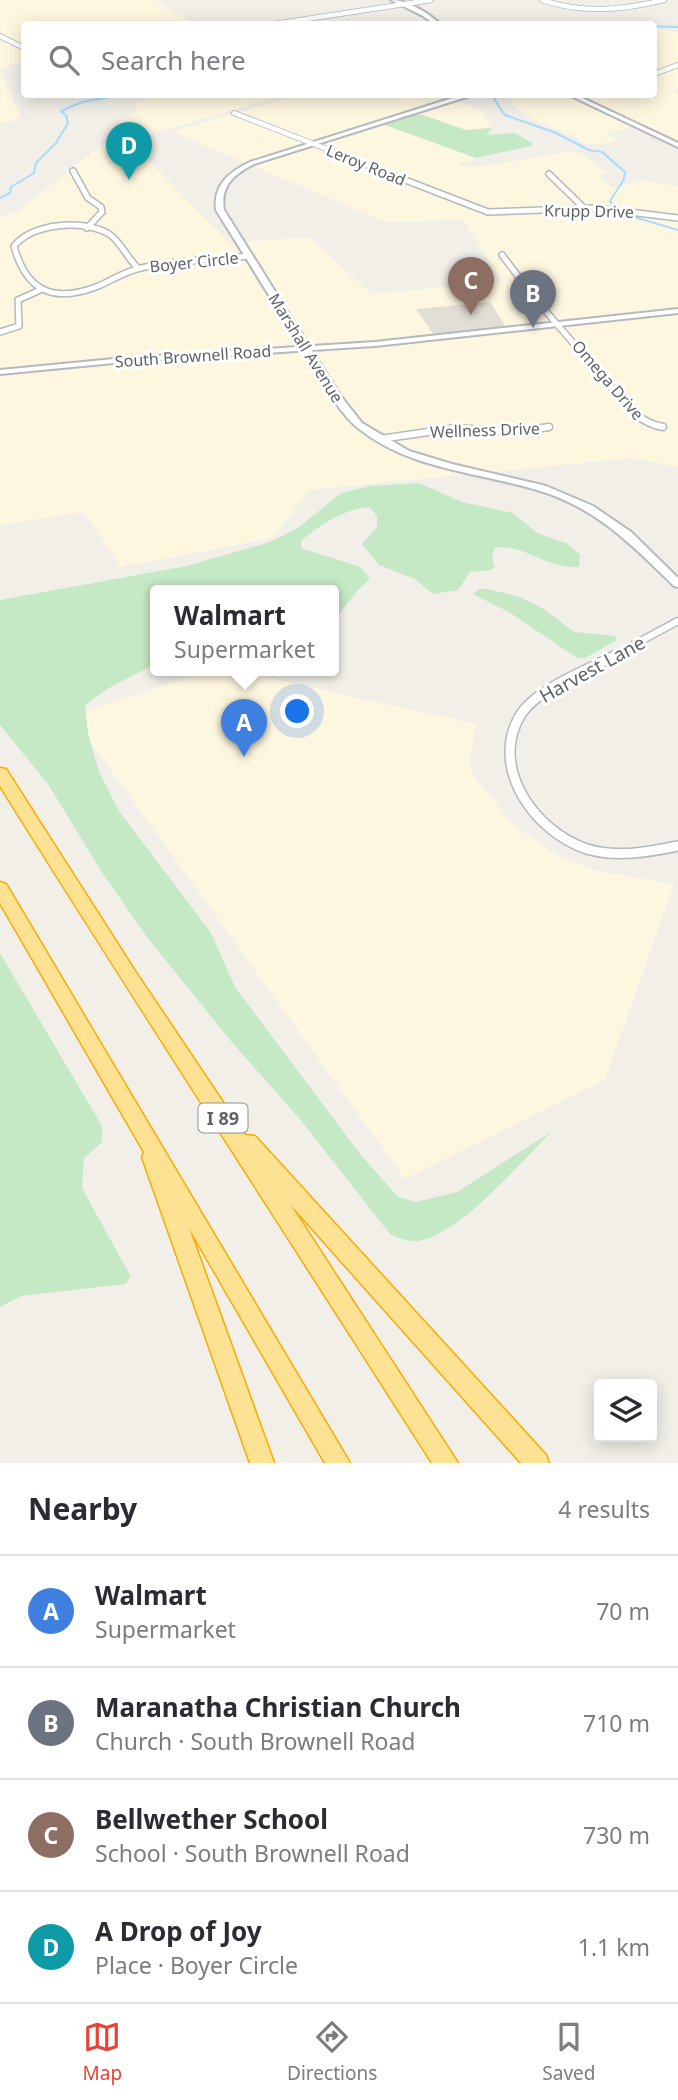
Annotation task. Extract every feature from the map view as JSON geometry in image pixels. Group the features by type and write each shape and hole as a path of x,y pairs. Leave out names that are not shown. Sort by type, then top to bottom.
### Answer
{"highway":[{"name":"I 89","path":"0,773 128,976 220,1113 446,1463"},
{"path":"0,888 338,1463"},
{"path":"220,1113 537,1463"},
{"path":"141,1124 262,1463"}],"main road":[{"path":"394,0 406,4 433,21"},
{"name":"Marshall Avenue","path":"460,98 310,143 245,166 231,176 220,189 220,209 349,414 380,439 433,462 525,483 574,501 603,516 628,534 678,584"}],"street":[{"path":"294,21 430,0"},
{"path":"542,0 571,9 606,11 664,0"},
{"path":"0,36 21,46"},
{"path":"657,73 678,65"},
{"path":"578,98 678,145"},
{"name":"Leroy Road","path":"234,113 477,209 499,214"},
{"path":"73,171 88,198 101,206 102,212 87,228"},
{"path":"549,174 584,208"},
{"name":"Krupp Drive","path":"499,214 584,208 639,212 678,219"},
{"name":"Boyer Circle","path":"138,268 111,236 87,228 43,229 26,234 16,241 14,248 32,286 62,292 87,289 138,268 249,257"},
{"name":"Omega Drive","path":"502,255 638,418 645,423 663,427"},
{"path":"0,332 19,326 18,300 40,289"},
{"name":"South Brownell Road","path":"0,372 124,360 307,349 678,311"},
{"name":"Wellness Drive","path":"380,439 456,428 515,432 549,427"},
{"name":"Harvest Lane","path":"678,621 533,702 513,725 507,746 512,773 534,813 548,828 564,839 585,848 614,853 635,853 678,846"}],"shaded area":[{"path":"0,0 155,0 189,21 21,21 21,44 0,32"},
{"path":"657,28 678,33 678,88 672,91 678,94 678,146 634,126 606,133 620,141 587,145 534,120 512,105 513,98 657,98"},
{"path":"0,41 21,49 21,62 0,69"},
{"path":"0,72 21,115 11,122 0,123"},
{"path":"150,98 274,98 145,136 116,125 137,109 134,103"},
{"path":"289,98 448,98 481,109 492,128 466,130 423,115 414,115 386,125 476,158 459,164 461,166 483,166 571,151 582,154 606,172 600,177 611,187 619,188 639,180 678,186 678,467 630,458 309,490 273,538 121,567 84,512 0,525 0,218 19,210 104,143 128,139 229,243 310,237 371,294 502,282 463,219 388,223 177,134 177,130"},
{"path":"490,302 506,327 434,335 416,309"},
{"path":"193,676 260,676 476,724 470,756 471,773 515,826 556,855 598,871 674,884 605,1080 405,1179 72,716"}],"green space":[{"path":"414,115 423,115 466,130 492,128 486,135 515,133 532,143 531,146 476,158 385,125"},
{"path":"419,483 462,502 513,513 537,533 568,544 580,555 579,567 567,567 517,550 495,547 492,558 495,567 491,570 470,572 458,590 433,594 415,579 379,565 362,544 377,527 377,516 371,508 354,510 324,524 301,541 301,548 361,567 370,579 339,614 339,585 150,585 150,667 107,689 85,705 88,733 99,772 119,811 211,933 235,987 360,1154 398,1197 416,1202 457,1192 551,1132 505,1180 465,1216 446,1230 427,1239 411,1241 390,1234 299,1118 230,1040 147,937 103,874 48,784 0,725 0,600 187,566 270,542 298,528 341,493 369,486"},
{"path":"479,589 520,597 545,610 574,632 615,636 617,640 585,658 577,658 509,612 473,594"},
{"path":"0,953 102,1126 102,1142 84,1158 82,1188 131,1277 125,1284 21,1296 0,1307"}],"waterway":[{"path":"657,26 678,27"},
{"path":"0,198 10,193 11,187 34,173 36,163 56,143 68,123 66,115 61,111 82,102 104,98"},
{"path":"495,98 505,115 556,133 589,150 602,152 625,172 624,179 610,201 614,207"},
{"path":"617,212 678,230"}],"place":[{"name":"A Drop of Joy","path":"129,180"},
{"name":"Bellwether School","path":"471,315"},
{"name":"Maranatha Christian Church","path":"533,328"},
{"name":"Walmart","path":"244,757"}]}
